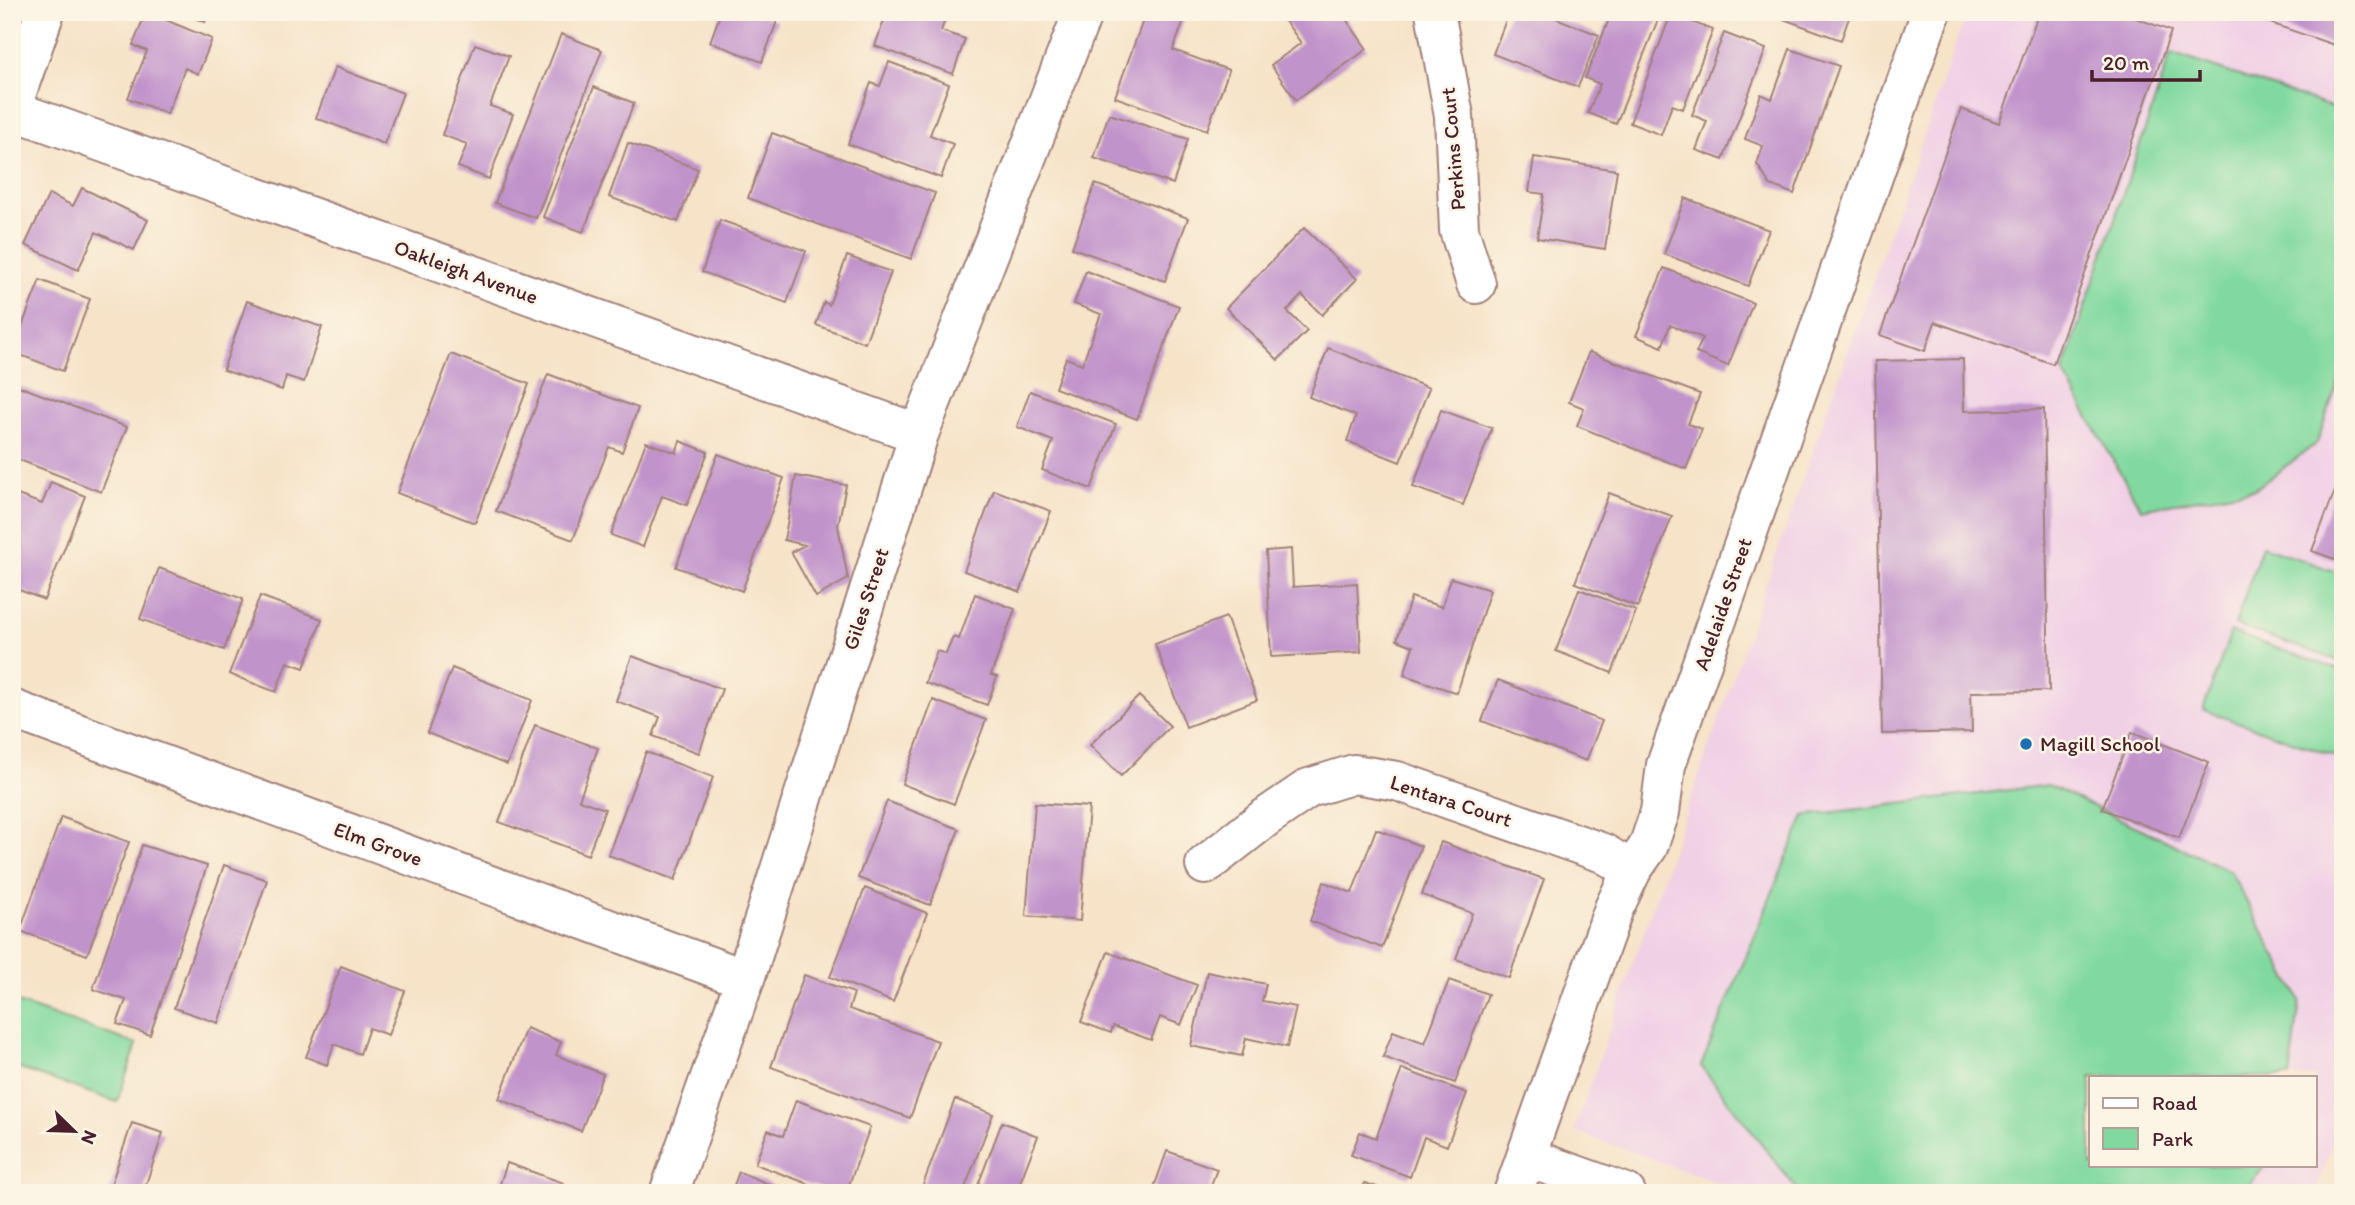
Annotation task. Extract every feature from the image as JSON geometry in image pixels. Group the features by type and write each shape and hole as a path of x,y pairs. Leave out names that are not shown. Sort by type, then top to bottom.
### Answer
{"street":[{"path":"12,108 45,12"},
{"name":"Giles Street","path":"668,1193 745,979 919,434 1083,12"},
{"name":"Perkins Court","path":"1435,12 1454,116 1459,230 1476,284"},
{"name":"Adelaide Street","path":"1513,1193 1614,908 1656,824 1666,765 1931,12"},
{"name":"Oakleigh Avenue","path":"12,108 919,434"},
{"name":"Elm Grove","path":"12,709 745,979"},
{"name":"Lentara Court","path":"1205,866 1265,818 1309,788 1354,774 1397,781 1603,853 1632,870"},
{"path":"1526,1157 1626,1193"}],"shaded area":[{"name":"Magill School","path":"1967,12 2343,12 2343,1111 2315,1193 1746,1193 1574,1131"}],"green space":[{"path":"2171,53 2343,111 2343,368 2317,443 2255,489 2141,509 2063,372"},
{"path":"2262,546 2343,574 2343,662 2235,625"},
{"path":"2231,632 2343,671 2343,759 2203,710"},
{"path":"2048,785 2230,871 2300,1000 2290,1076 2089,1076 2089,1166 2265,1166 2242,1193 1800,1193 1701,1066 1804,816"},
{"path":"12,1001 137,1044 117,1102 12,1066"}],"building":[{"path":"146,12 212,39 198,74 185,68 167,114 128,98 147,51 133,45"},
{"path":"179,12 209,12 205,22"},
{"path":"721,12 755,12 777,21 762,62 710,42"},
{"path":"887,12 948,12 941,31 965,39 953,74 875,46"},
{"path":"1146,12 1169,12 1185,18 1173,50 1229,70 1207,130 1115,97"},
{"path":"1341,12 1367,49 1296,100 1271,65 1301,43 1280,14"},
{"path":"1509,12 1541,12 1599,35 1578,87 1493,54"},
{"path":"1612,12 1661,12 1616,124 1588,113 1600,84 1585,78"},
{"path":"1764,12 1851,12 1841,40"},
{"path":"2039,12 2132,12 2130,16 2171,31 2053,364 1935,322 1925,351 1880,335 1961,109 1999,123"},
{"path":"2343,12 2343,48 2241,13"},
{"path":"1671,14 1713,30 1683,109 1672,105 1661,135 1630,123"},
{"path":"1724,33 1766,49 1723,160 1696,150 1707,121 1692,115"},
{"path":"561,34 602,50 536,218 495,203"},
{"path":"475,44 509,56 490,106 513,114 489,179 458,167 467,144 442,135"},
{"path":"1790,49 1839,66 1794,194 1770,185 1757,164 1763,146 1745,139 1761,94 1772,99"},
{"path":"889,62 949,84 930,135 953,144 941,178 848,144 871,83 880,86"},
{"path":"335,67 403,93 384,144 316,118"},
{"path":"594,87 634,103 583,232 543,217"},
{"path":"1109,114 1188,139 1173,184 1094,158"},
{"path":"772,133 935,193 911,259 748,198"},
{"path":"628,143 698,169 678,222 609,197"},
{"path":"1534,157 1617,170 1605,249 1537,238 1544,194 1529,192"},
{"path":"1095,184 1188,218 1165,281 1072,248"},
{"path":"82,188 148,220 134,250 96,232 78,270 25,245 49,194 73,206"},
{"path":"1685,198 1769,230 1748,286 1664,254"},
{"path":"720,220 806,251 787,303 702,272"},
{"path":"1304,228 1357,279 1322,315 1302,295 1287,311 1307,331 1278,360 1226,308"},
{"path":"847,256 891,272 865,343 816,325 824,302 829,305"},
{"path":"1664,268 1753,303 1728,366 1696,353 1703,338 1670,325 1662,347 1636,336"},
{"path":"1086,271 1179,306 1137,419 1055,388 1066,358 1082,364 1101,314 1074,304"},
{"path":"40,280 90,299 63,371 12,352"},
{"path":"247,301 322,327 304,382 286,376 282,390 223,370"},
{"path":"1328,348 1429,388 1400,462 1347,441 1356,416 1309,397"},
{"path":"1589,352 1700,394 1688,424 1702,429 1686,469 1577,426 1584,408 1569,402"},
{"path":"451,354 529,384 475,523 397,493"},
{"path":"1963,359 1964,411 2044,409 2049,691 1971,692 1972,732 1882,734 1875,361"},
{"path":"548,374 638,408 622,452 609,447 573,540 496,511"},
{"path":"16,385 127,427 101,492 12,457 12,396"},
{"path":"1030,391 1116,424 1091,489 1042,470 1053,441 1017,427"},
{"path":"1441,410 1492,428 1463,505 1413,487"},
{"path":"680,441 708,452 687,505 662,496 643,547 611,535 646,442 676,453"},
{"path":"718,454 784,478 742,591 676,567"},
{"path":"2343,469 2343,562 2312,551"},
{"path":"796,476 846,485 838,526 848,579 816,597 791,552 805,545 784,540"},
{"path":"51,482 85,496 44,600 12,587 12,493 42,504"},
{"path":"994,490 1051,511 1020,592 964,571"},
{"path":"1609,493 1672,516 1638,607 1575,583"},
{"path":"1291,549 1293,587 1357,583 1361,652 1271,657 1266,551"},
{"path":"159,568 243,599 224,650 140,619"},
{"path":"1451,578 1490,590 1457,693 1404,675 1413,646 1397,640 1411,597 1442,607"},
{"path":"1579,589 1636,611 1612,673 1556,651"},
{"path":"975,594 1015,609 991,675 997,677 987,705 925,683 937,651 946,654 953,637 959,639"},
{"path":"260,596 322,619 304,668 287,662 276,692 229,674"},
{"path":"1226,617 1257,700 1186,727 1155,644"},
{"path":"632,656 722,689 699,753 653,736 660,717 616,701"},
{"path":"452,668 532,700 507,765 427,733"},
{"path":"1498,680 1602,721 1586,761 1482,721"},
{"path":"1139,696 1170,726 1121,776 1090,745"},
{"path":"933,700 986,720 954,804 902,784"},
{"path":"535,725 598,748 579,800 605,809 588,855 499,822"},
{"path":"2132,732 2209,762 2179,838 2102,809"},
{"path":"646,752 713,777 675,880 608,855"},
{"path":"887,801 959,829 930,905 858,878"},
{"path":"1035,803 1089,807 1080,921 1026,916"},
{"path":"61,817 129,842 87,955 20,931"},
{"path":"1376,829 1421,846 1382,948 1310,921 1324,882 1352,893"},
{"path":"1441,842 1544,879 1509,978 1456,959 1472,913 1422,895"},
{"path":"142,845 207,866 150,1035 117,1024 126,1000 93,989"},
{"path":"224,865 267,880 218,1023 174,1008"},
{"path":"865,888 927,913 893,1002 830,977"},
{"path":"1108,952 1197,985 1181,1025 1160,1017 1151,1040 1113,1026 1111,1033 1081,1022"},
{"path":"341,966 405,991 388,1035 369,1028 360,1054 334,1044 327,1065 306,1057"},
{"path":"1207,972 1266,984 1262,1001 1296,1007 1287,1047 1246,1038 1242,1056 1191,1046"},
{"path":"804,975 854,993 849,1009 938,1041 910,1118 771,1067"},
{"path":"1449,980 1488,994 1455,1083 1383,1057 1393,1031 1425,1043"},
{"path":"526,1028 561,1042 556,1055 603,1074 581,1131 499,1099"},
{"path":"1402,1069 1467,1093 1447,1146 1424,1137 1410,1177 1351,1155 1360,1132 1376,1138"},
{"path":"955,1099 993,1114 963,1193 920,1193"},
{"path":"796,1100 870,1127 846,1193 833,1193 755,1164 768,1130 783,1136"},
{"path":"1002,1122 1038,1136 1016,1193 975,1193"},
{"path":"132,1123 163,1133 143,1193 108,1193"},
{"path":"1167,1151 1217,1169 1208,1193 1152,1193"},
{"path":"507,1163 564,1183 560,1193 497,1193"},
{"path":"739,1172 791,1193 731,1193"},
{"path":"1365,1183 1391,1192 1361,1193"}],"place":[{"name":"Magill School","path":"2026,744"}]}
